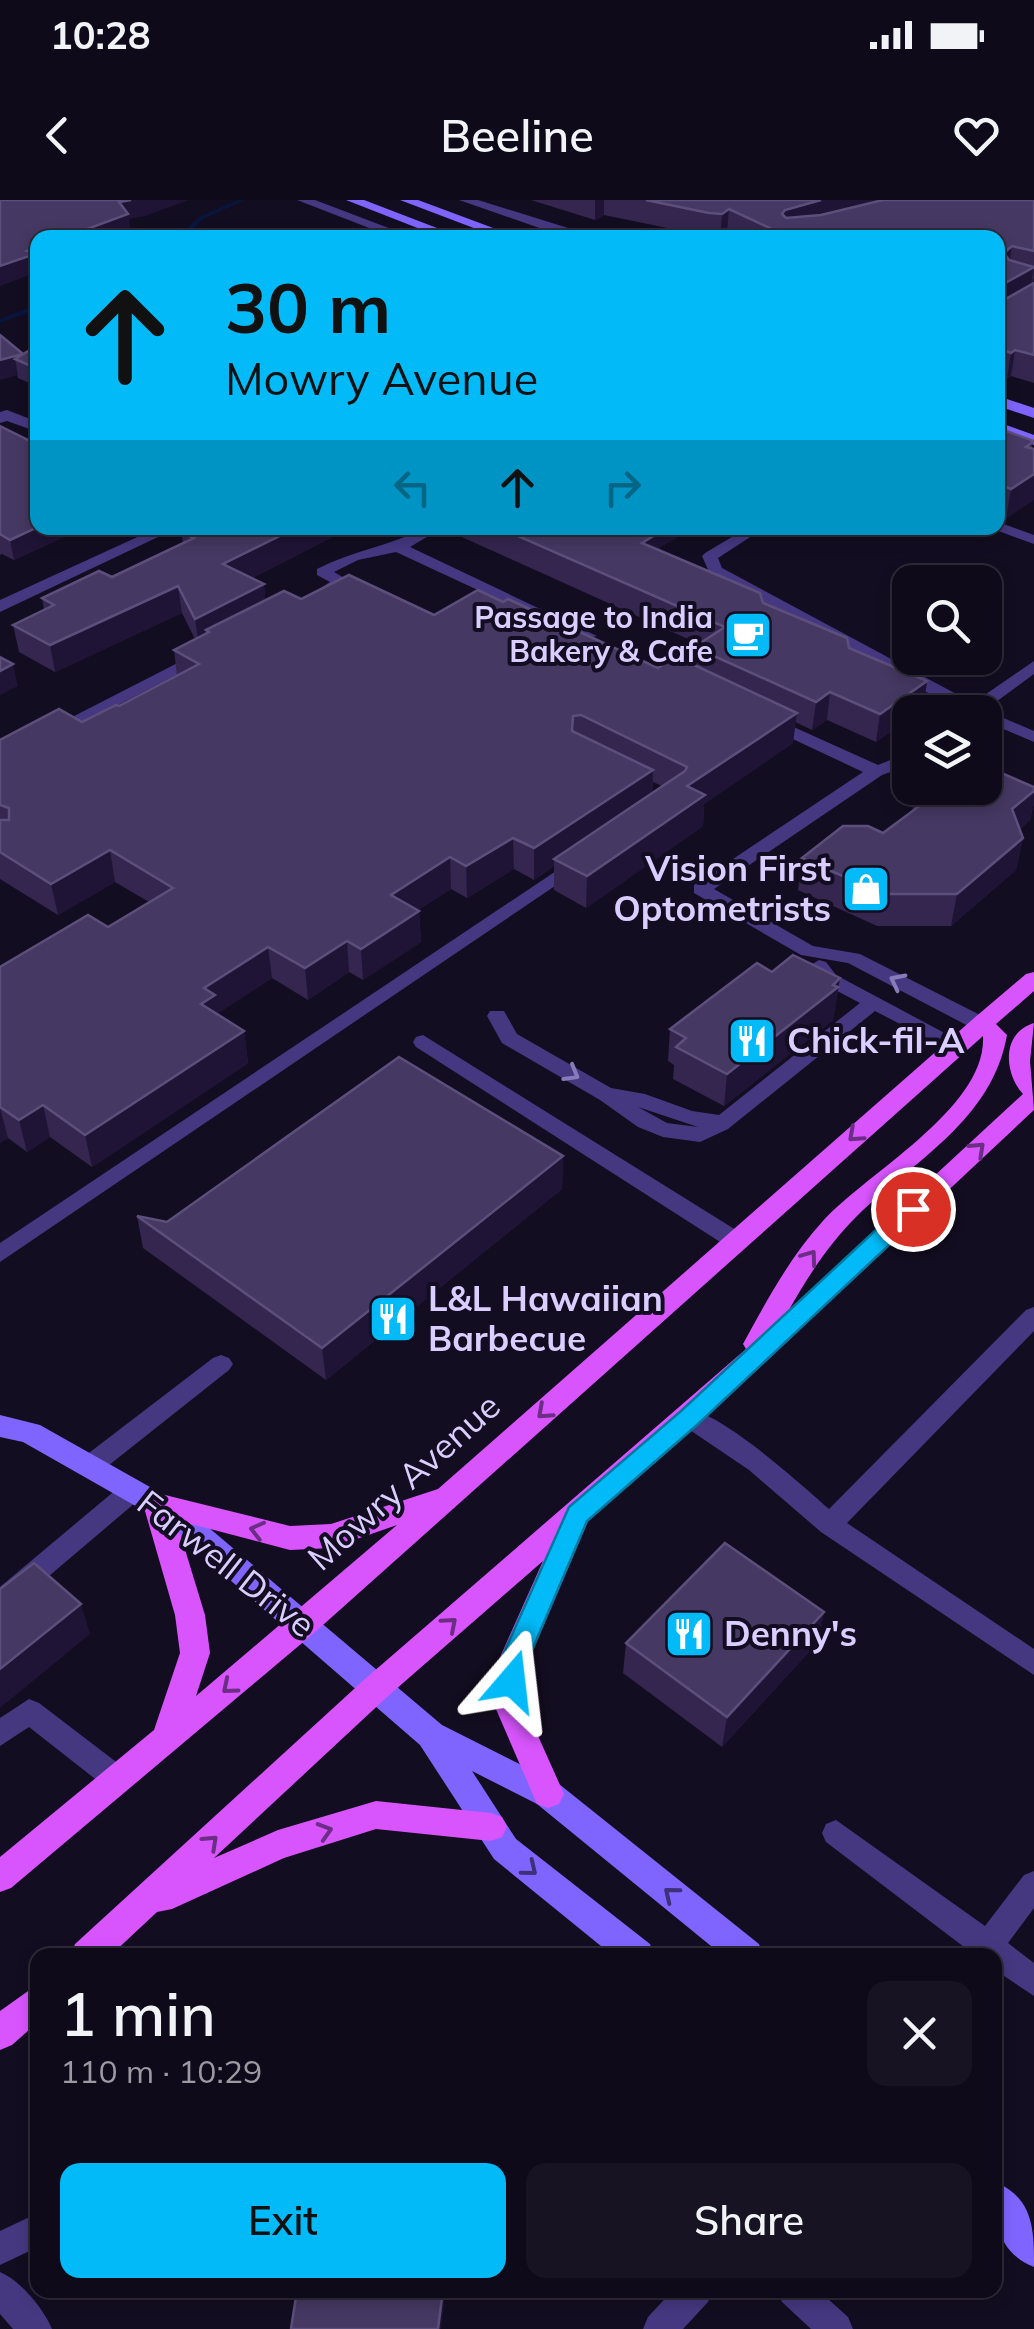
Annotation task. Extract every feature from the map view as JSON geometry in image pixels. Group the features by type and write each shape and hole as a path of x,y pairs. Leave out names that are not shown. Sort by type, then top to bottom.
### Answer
{"main road":[{"name":"Mowry Avenue","path":"0,1877 304,1624 1034,979"},
{"path":"740,1370 806,1262 834,1226 976,1096 996,1049 996,1035 982,1024"},
{"path":"106,1948 138,1908 376,1688 690,1417 1034,1094 1018,1072 1018,1054 1034,1030"},
{"path":"145,1497 290,1538 332,1536 451,1494"},
{"path":"145,1497 190,1614 195,1653 166,1739"},
{"path":"548,1794 508,1700 516,1655 578,1514"},
{"path":"138,1908 278,1845 376,1815 491,1827"},
{"path":"0,2033 30,2007"}],"street":[{"path":"303,200 387,230"},
{"path":"352,200 434,230"},
{"path":"406,200 491,230"},
{"path":"466,200 556,230"},
{"path":"1005,403 1034,413"},
{"path":"4,416 30,425"},
{"path":"1005,430 1034,440"},
{"path":"0,607 155,535"},
{"name":"Farwell Drive","path":"0,1426 30,1433 172,1512 431,1735 548,1794 738,1948"},
{"name":"Farwell Drive","path":"431,1735 506,1848 629,1948"},
{"path":"1002,2209 1034,2249"},
{"path":"1002,2230 1034,2249"}],"lane":[{"path":"1005,529 1034,540"},
{"path":"309,600 341,582 322,572 353,556 398,546 420,535"},
{"path":"745,535 710,556 714,570 944,695"},
{"path":"398,546 611,646"},
{"path":"0,760 222,645"},
{"path":"999,695 1034,666"},
{"path":"752,713 876,772"},
{"path":"1002,724 1034,737"},
{"path":"892,768 876,772 702,889 808,951 853,958 982,1024"},
{"path":"0,1254 594,852"},
{"path":"808,951 829,979 956,1045"},
{"path":"497,1016 509,1038 607,1095 642,1097 691,1120 724,1122 874,1002"},
{"path":"422,1042 736,1241"},
{"path":"830,1525 1034,1316"},
{"path":"90,1466 220,1364"},
{"path":"690,1417 758,1463 830,1525 1034,1663"},
{"path":"0,1602 145,1497"},
{"path":"0,1734 22,1704 118,1780"},
{"path":"836,1833 981,1948"},
{"path":"986,1948 1034,1885"},
{"path":"1002,1962 1034,1982"},
{"path":"0,2249 30,2233"},
{"path":"0,2289 35,2329"},
{"path":"660,2329 689,2298"},
{"path":"803,2298 836,2329"}],"building":[{"path":"0,200 131,200 119,202 128,214 85,230 30,230 30,256 0,266"},
{"path":"646,200 821,200 785,210 782,214 786,218 821,215 883,200 1034,200 1034,251 1012,246 1005,252 1005,230 774,230 729,209 722,214"},
{"path":"1005,254 1009,260 1034,267 1005,283"},
{"path":"1034,283 1034,355 1015,350 1005,351 1005,299"},
{"path":"0,335 23,354 0,360"},
{"path":"30,350 30,366 15,359"},
{"path":"0,426 30,441 30,531 10,540 0,534"},
{"path":"1005,431 1034,441 1026,447 1034,449 1034,474 1011,489 1005,487"},
{"path":"188,535 282,535 223,564 264,584 195,619 178,586 50,645 13,625 54,605 42,598 99,571 112,577 194,538"},
{"path":"516,535 655,535 642,543 760,593 763,603 847,638 849,648 892,666 892,675 913,675 927,681 907,695 892,695 892,706 880,714 830,692 816,702 694,647 725,627"},
{"path":"349,575 434,615 478,590 503,602 508,599 658,668 675,656 797,713 687,786 705,795 587,876 554,859 687,767 581,715 573,716 572,731 653,770 534,848 513,838 466,866 450,857 391,895 419,911 361,949 347,941 305,968 268,947 204,988 215,995 201,1004 244,1031 85,1135 43,1105 19,1120 0,1107 0,967 88,915 108,927 173,888 110,850 51,884 0,852 0,820 9,820 9,808 0,805 0,740 59,709 82,722 119,706 199,664 174,650 209,632 206,630 284,591 301,599"},
{"path":"0,657 13,664 0,671"},
{"path":"1002,773 1034,787 1012,809 1023,838 957,894 883,894 802,858 843,826 868,826 883,833 918,807 1002,805"},
{"path":"793,955 840,978 833,985 838,987 727,1074 676,1047 686,1038 670,1029 757,963 772,972"},
{"path":"399,1057 563,1156 322,1348 137,1216 167,1222"},
{"path":"725,1543 824,1612 727,1717 626,1643"},
{"path":"34,1563 81,1604 0,1669 0,1589"},
{"path":"296,2298 442,2298 438,2329 291,2329"}],"waterway":[{"path":"188,230 201,218 242,200"},
{"path":"0,321 30,309"}],"place":[{"name":"Passage to India Bakery & Cafe","path":"748,635"},
{"name":"Vision First Optometrists","path":"866,889"},
{"name":"Chick-fil-A","path":"752,1041"},
{"name":"L&L Hawaiian Barbecue","path":"393,1319"},
{"name":"Denny's","path":"689,1634"}],"route":[{"path":"512,1681 516,1655 578,1514 690,1417 913,1209"}]}
